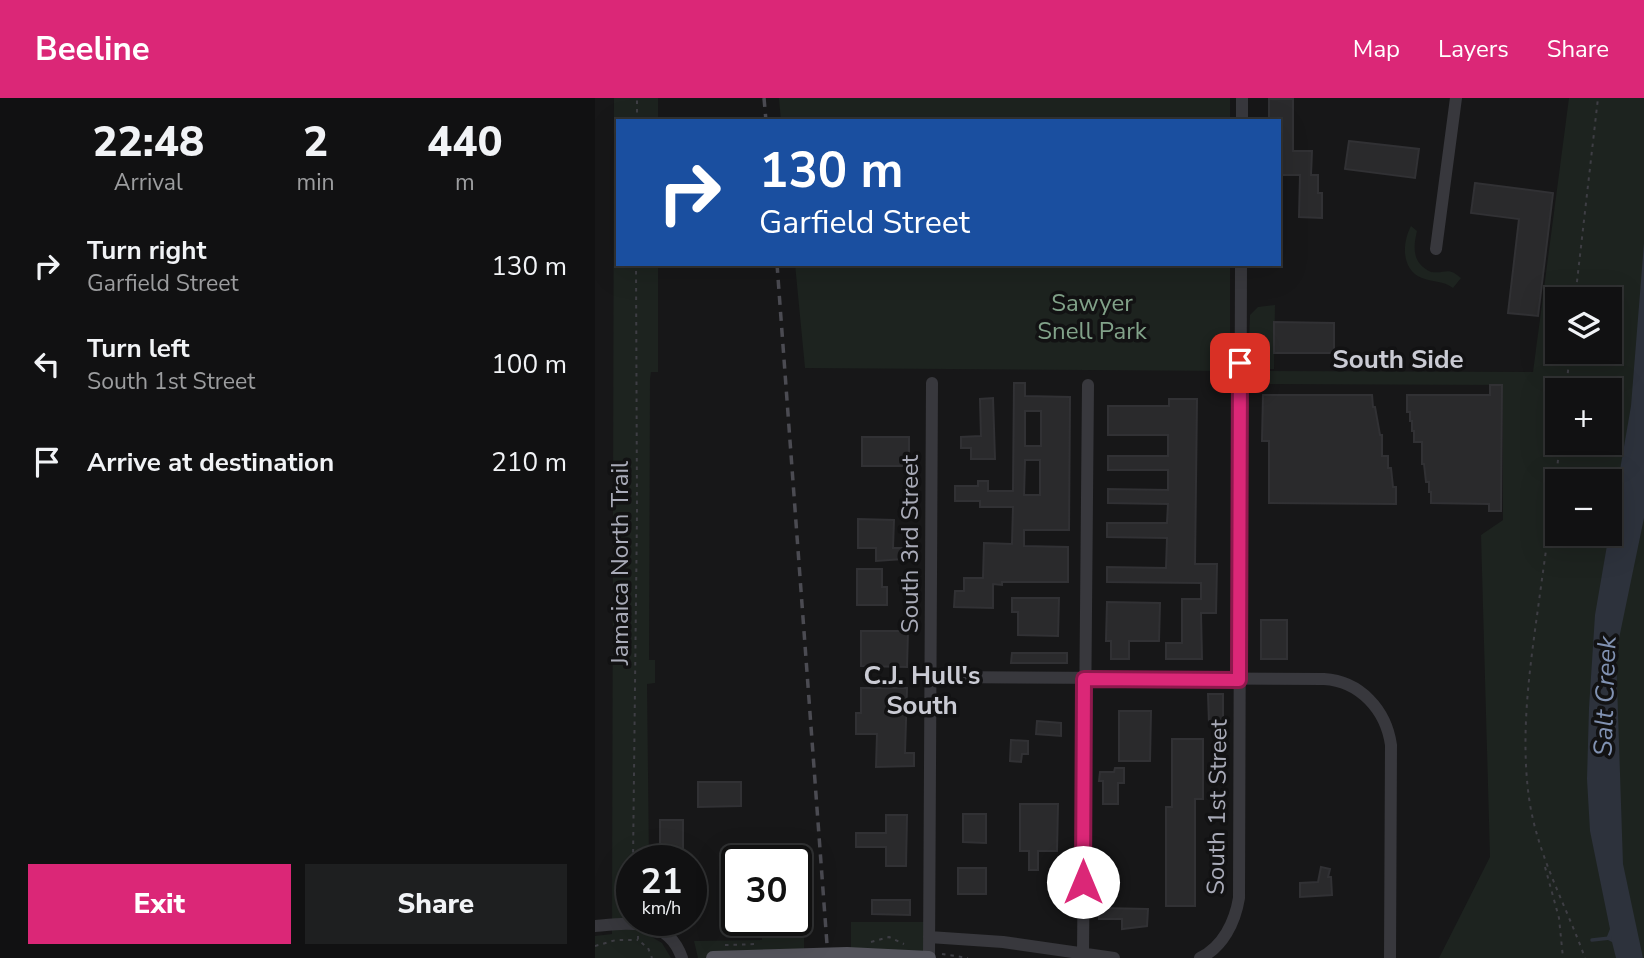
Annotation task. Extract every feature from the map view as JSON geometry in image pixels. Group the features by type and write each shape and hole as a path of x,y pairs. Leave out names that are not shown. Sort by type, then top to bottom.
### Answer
{"main road":[{"path":"713,958 848,954 929,958"}],"street":[{"path":"1242,98 1242,119"},
{"path":"1436,249 1456,98"},
{"name":"South 1st Street","path":"1200,958 1220,943 1236,914 1239,898 1241,266"},
{"name":"South 3rd Street","path":"929,958 932,383"},
{"path":"1083,953 1088,385"},
{"path":"930,677 1337,681 1369,700 1384,719 1391,754 1390,958"},
{"path":"595,926 616,925"},
{"path":"668,936 682,958"},
{"path":"929,937 1003,942 1114,958"}],"path":[{"path":"637,98 637,119"},
{"path":"1576,287 1598,98"},
{"name":"Jamaica North Trail","path":"633,845 637,526 636,266"},
{"path":"1558,455 1528,678 1525,734 1529,799 1559,918 1563,958"},
{"path":"1544,863 1566,905 1585,958"},
{"path":"638,936 638,940"},
{"path":"595,946 616,940 638,940 648,948 652,958"}],"green space":[{"path":"614,98 658,98 658,119 616,119 616,266 658,266 658,372 651,372 650,379 649,660 655,660 655,683 647,684 649,845 616,845 616,936 650,936 662,943 671,958 595,958 595,936 612,934"},
{"path":"779,98 1230,98 1230,119 781,119"},
{"path":"1569,98 1644,98 1644,958 1439,958 1490,857 1481,535 1503,520 1503,385 1255,384 1256,371 1533,372"},
{"path":"1411,226 1417,231 1417,260 1431,272 1450,271 1456,274 1461,278 1453,288 1422,278 1410,269 1405,248"},
{"name":"Sawyer Snell Park","path":"795,266 1230,266 1230,371 805,368"},
{"path":"1275,305 1274,369 1248,369 1250,315 1258,307"},
{"path":"851,922 929,922 929,958 851,958"},
{"path":"762,936 804,936 804,958 698,958 694,941 762,940"}],"water":[{"name":"Salt Creek","path":"1644,243 1644,518 1616,653 1623,864 1643,958 1616,958 1612,942 1606,939 1610,929 1590,831 1587,779 1595,615 1607,546 1622,546 1620,469 1631,406"}],"building":[{"path":"1269,99 1293,99 1293,151 1312,151 1311,175 1318,175 1318,193 1322,193 1322,218 1299,217 1300,175 1281,175 1281,119 1269,119"},
{"path":"1349,141 1419,149 1415,178 1345,169"},
{"path":"1475,183 1553,193 1538,316 1508,313 1519,219 1471,213"},
{"path":"1274,322 1334,323 1334,353 1274,353"},
{"path":"1014,383 1025,383 1025,396 1070,397 1069,530 1024,530 1024,546 1068,547 1068,582 1002,582 1002,585 993,584 993,608 954,607 955,591 964,591 964,578 983,578 984,543 1012,544 1013,507 980,507 980,501 955,501 955,486 978,486 978,481 988,481 988,491 1013,491","holes":["1025,411 1041,411 1041,446 1025,446","1025,460 1040,460 1040,495 1024,495"]},
{"path":"1490,385 1502,385 1501,511 1489,511 1489,504 1431,503 1429,482 1426,482 1422,464 1422,442 1414,442 1410,412 1407,412 1407,395 1490,395"},
{"path":"1263,395 1372,395 1382,435 1382,456 1388,456 1388,468 1391,468 1393,487 1396,487 1396,504 1269,503 1269,441 1262,441"},
{"path":"993,398 995,459 971,459 971,448 961,448 961,437 981,436 980,399"},
{"path":"1169,399 1197,399 1195,564 1217,564 1216,613 1201,613 1202,659 1166,659 1166,643 1182,643 1182,599 1201,599 1201,583 1107,582 1107,567 1166,568 1167,538 1107,537 1107,523 1167,523 1168,504 1108,503 1108,489 1168,490 1168,470 1108,470 1108,456 1168,456 1168,435 1108,435 1108,406 1169,406"},
{"path":"862,437 909,437 909,466 862,466"},
{"path":"858,519 894,520 893,548 903,548 903,559 876,561 876,548 858,548"},
{"path":"857,569 882,569 882,587 887,587 887,605 857,605"},
{"path":"1012,598 1059,598 1058,636 1018,635 1018,612 1012,612"},
{"path":"1107,602 1160,603 1159,641 1129,641 1129,659 1111,659 1111,641 1106,641"},
{"path":"1261,620 1287,620 1287,659 1261,659"},
{"path":"861,631 908,631 907,667 861,666"},
{"path":"1012,653 1067,653 1067,663 1011,663"},
{"path":"861,688 907,688 905,753 914,753 914,766 876,767 877,734 856,734 856,713 861,713"},
{"path":"1208,694 1223,694 1223,723 1209,723"},
{"path":"1119,711 1151,711 1150,761 1119,761"},
{"path":"1037,721 1061,723 1061,736 1036,734"},
{"path":"1172,739 1203,739 1203,799 1195,799 1195,906 1166,906 1166,807 1172,807"},
{"path":"1011,740 1028,741 1028,754 1022,754 1021,762 1010,761"},
{"path":"1115,768 1124,768 1124,783 1118,783 1118,804 1103,804 1103,781 1099,781 1100,772 1114,772"},
{"path":"698,782 741,782 741,806 698,807"},
{"path":"1020,804 1058,804 1057,851 1038,851 1038,870 1029,870 1029,851 1020,851"},
{"path":"963,814 986,814 986,843 963,842"},
{"path":"886,815 907,815 906,866 886,866 886,847 856,847 856,833 886,833"},
{"path":"660,820 683,820 683,845 660,845"},
{"path":"1321,867 1330,869 1328,877 1331,877 1332,895 1300,897 1300,883 1318,882"},
{"path":"958,868 986,868 986,894 958,894"},
{"path":"872,900 910,900 910,915 872,914"},
{"path":"1099,908 1148,909 1147,926 1122,929 1122,919 1099,919"}],"waterway":[{"path":"1592,940 1610,938"}],"railway":[{"path":"764,98 766,119"},
{"path":"777,266 828,958"}],"district":[{"name":"South Side","path":"1398,359"},
{"name":"C.J. Hull's South","path":"922,690"}],"route":[{"path":"1083,882 1084,679 1239,680 1240,363"}]}
